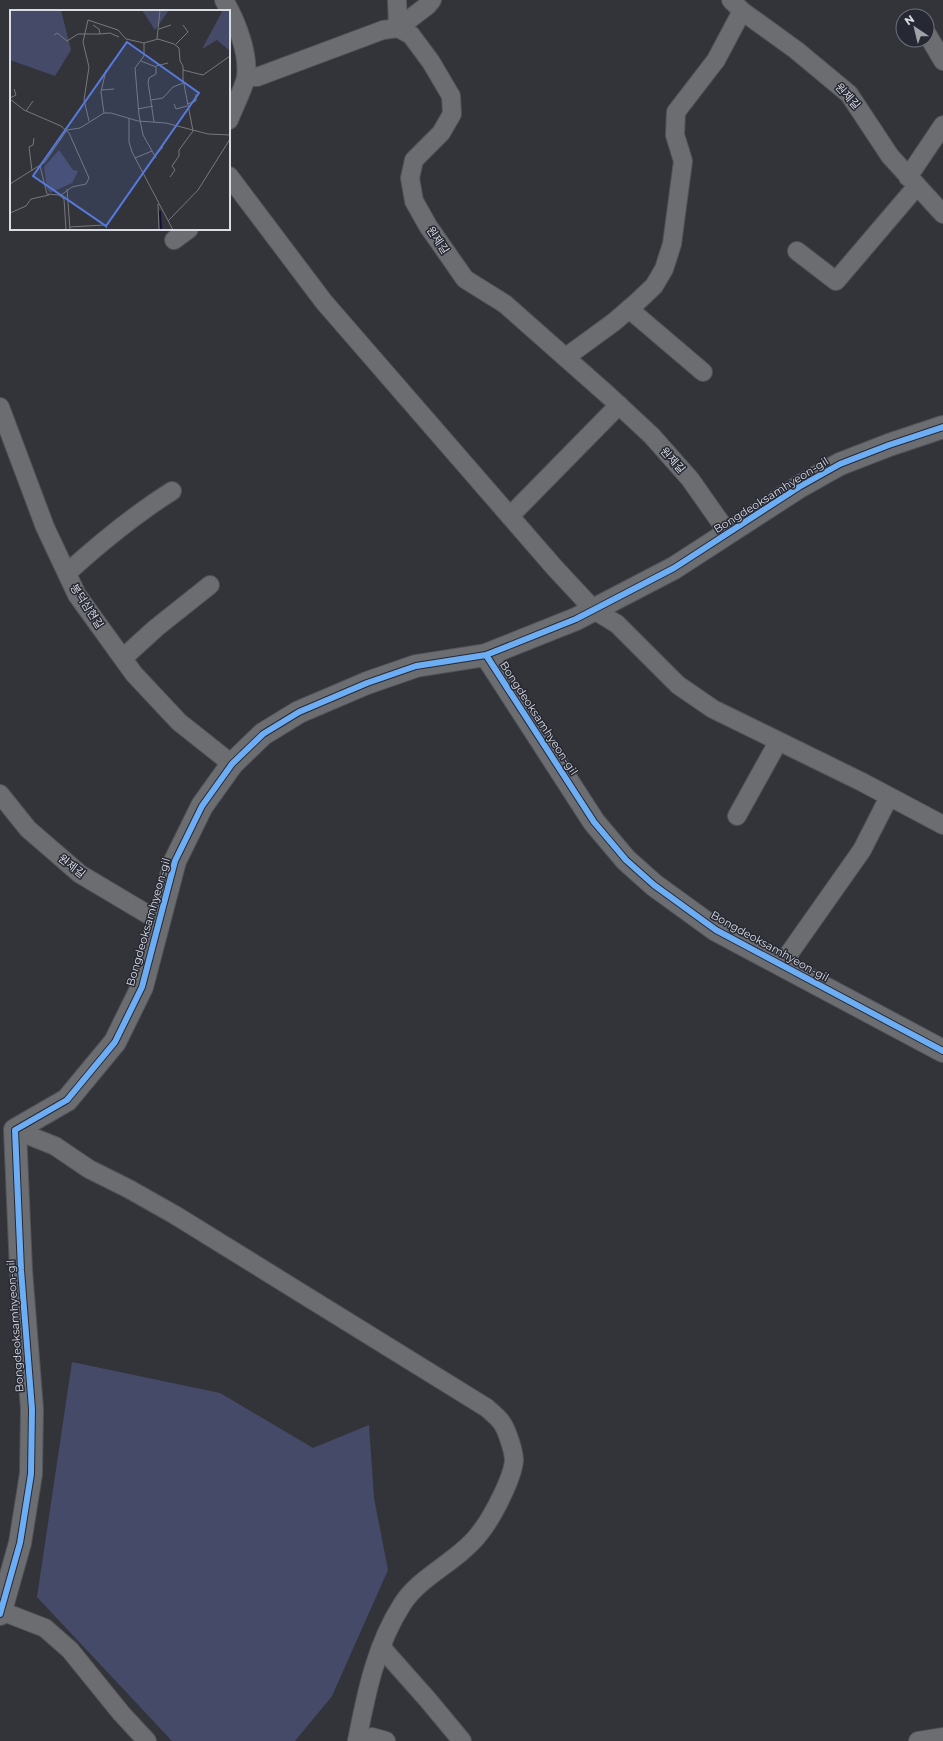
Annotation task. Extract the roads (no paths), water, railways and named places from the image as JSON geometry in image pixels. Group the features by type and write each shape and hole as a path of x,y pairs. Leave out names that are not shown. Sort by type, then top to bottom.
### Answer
{"street":[{"name":"Bongdeoksamhyeon-gil","path":"1,1613 20,1543 31,1474 32,1409 8,1130 67,1100 115,1042 142,987 175,861 202,806 232,764 263,734 298,712 368,683 416,666 486,655 576,619 674,568 799,486 840,464 889,444 943,427"},
{"name":"Bongdeoksamhyeon-gil","path":"486,655 594,822 626,860 654,885 716,930 943,1051"}],"lane":[{"path":"224,0 230,10"},
{"path":"397,0 398,28"},
{"path":"246,77 257,77 383,30 398,28 428,5 432,0"},
{"path":"566,357 629,309 654,286 664,269 672,244 682,161 675,135 676,112 716,60 737,5"},
{"name":"원제길","path":"737,5 796,50 849,94 890,156 943,214"},
{"path":"230,11 234,18 244,55 246,77 230,117"},
{"name":"원제길","path":"398,28 411,35 427,57 451,96 452,114 441,133 414,160 410,178 414,201 428,226 465,279 505,304 566,357 652,436 690,480 728,533"},
{"path":"935,48 943,61"},
{"path":"797,251 836,281 913,181 943,125"},
{"path":"232,188 324,302 554,567 594,610 618,624 678,685 713,709 941,822"},
{"path":"174,240 188,230"},
{"path":"629,309 703,372"},
{"path":"510,516 619,405"},
{"name":"봉덕삼현길","path":"0,407 45,527 77,595 134,674 179,722 232,764"},
{"path":"67,573 115,531 145,508 172,491"},
{"path":"123,658 156,628 210,585"},
{"path":"737,816 778,742"},
{"name":"원제길","path":"0,794 28,829 80,874 159,921"},
{"path":"781,965 862,850 889,797"},
{"path":"8,1130 55,1146 89,1170 129,1189 174,1215 487,1408 502,1423 510,1440 514,1460 506,1488 479,1535 459,1554 424,1580 403,1603 386,1634 381,1647 367,1689 357,1741 372,1737 386,1741"},
{"path":"1,1613 45,1628 50,1632 70,1650 121,1713 147,1741"},
{"path":"381,1647 462,1741"},
{"path":"918,1741 943,1737"}]}
